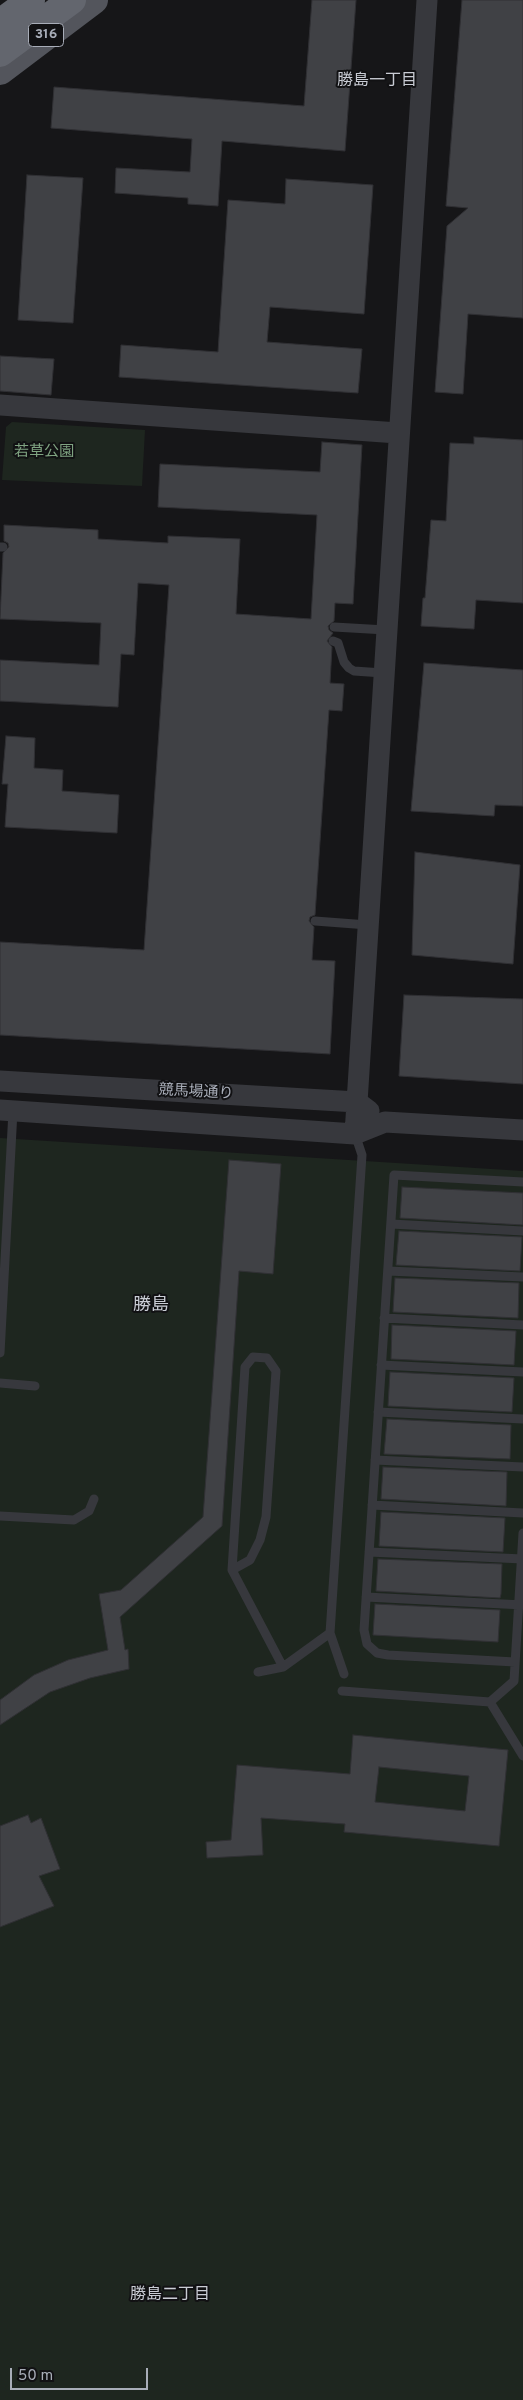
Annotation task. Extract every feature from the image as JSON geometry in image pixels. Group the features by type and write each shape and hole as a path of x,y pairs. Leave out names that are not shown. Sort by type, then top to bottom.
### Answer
{"highway":[{"path":"0,23 31,0"},
{"path":"0,53 72,0"}],"main road":[{"name":"316","path":"0,71 94,0"}],"street":[{"path":"355,1134 398,433 427,0"},
{"path":"0,405 398,433"},
{"name":"競馬場通り","path":"0,1081 357,1102"},
{"path":"357,1102 385,1122"},
{"name":"競馬場通り","path":"7,1110 355,1134 385,1122 520,1126"}],"lane":[{"path":"334,627 386,630"},
{"path":"333,641 338,643 344,662 349,668 354,671 383,673"},
{"path":"315,921 368,924"},
{"path":"0,1352 4,1187 10,1170 7,1110"},
{"path":"344,1674 330,1633 362,1155 355,1134"},
{"path":"0,1170 10,1170"},
{"path":"518,1656 377,1653 367,1644 364,1630 394,1175 523,1182"},
{"path":"391,1224 523,1231"},
{"path":"388,1270 523,1278"},
{"path":"384,1318 523,1325"},
{"path":"232,1570 250,1560 260,1540 266,1517 276,1371 267,1358 253,1357 245,1367 232,1570 283,1667"},
{"path":"381,1364 523,1372"},
{"path":"0,1384 35,1386"},
{"path":"378,1412 523,1418"},
{"path":"375,1460 523,1467"},
{"path":"0,1516 74,1520 89,1511 94,1499"},
{"path":"372,1506 523,1513"},
{"path":"342,1691 490,1702 514,1681 518,1656 523,1533"},
{"path":"370,1552 522,1559"},
{"path":"366,1597 521,1605"},
{"path":"258,1672 283,1667 330,1633"},
{"path":"490,1702 523,1756"}],"green space":[{"name":"若草公園","path":"12,422 145,430 142,486 2,480 6,427"},
{"path":"0,1138 523,1171 523,2400 0,2400"}],"building":[{"path":"312,0 356,0 345,151 222,141 218,206 188,204 188,198 115,193 116,168 190,172 192,139 51,128 54,87 304,106"},
{"path":"462,0 523,0 523,318 468,314 463,394 435,392 447,226 468,208 446,206"},
{"path":"27,175 83,178 73,323 18,320"},
{"path":"286,179 373,185 364,314 270,307 267,342 362,349 358,393 119,377 121,345 218,352 228,200 285,204"},
{"path":"0,356 54,359 51,395 0,391"},
{"path":"474,437 523,440 523,603 476,600 474,629 421,626 431,520 446,521 450,443 474,444"},
{"path":"322,442 362,445 353,604 335,603 334,621 328,626 329,630 333,633 327,641 332,647 330,683 344,684 342,711 329,710 315,915 310,917 309,921 314,927 312,960 335,961 330,1054 0,1035 0,942 144,950 169,585 138,583 134,655 121,654 118,707 0,701 0,660 99,665 101,623 0,619 3,553 9,547 8,543 4,541 4,525 98,530 98,539 168,543 168,536 240,539 236,614 311,619 317,515 158,507 160,464 320,472"},
{"path":"424,663 523,670 523,806 495,805 494,816 411,811"},
{"path":"6,736 35,738 34,768 63,770 62,791 119,795 117,833 5,827 8,784 2,784"},
{"path":"415,852 520,865 513,964 412,955"},
{"path":"404,995 523,999 523,1084 399,1076"},
{"path":"229,1160 281,1164 273,1274 239,1271 222,1526 120,1617 125,1650 128,1649 129,1669 90,1678 50,1692 0,1725 0,1700 34,1675 68,1660 108,1650 99,1594 121,1590 203,1517"},
{"path":"402,1187 523,1193 523,1225 400,1218"},
{"path":"399,1231 522,1237 520,1271 396,1265"},
{"path":"395,1278 519,1283 518,1318 393,1312"},
{"path":"392,1325 516,1331 514,1365 391,1359"},
{"path":"390,1372 514,1378 512,1412 388,1406"},
{"path":"387,1419 511,1425 510,1459 384,1454"},
{"path":"383,1467 507,1472 506,1506 381,1499"},
{"path":"381,1512 505,1518 503,1552 379,1546"},
{"path":"378,1559 502,1564 500,1598 376,1591"},
{"path":"375,1604 500,1610 498,1642 373,1635"},
{"path":"353,1735 508,1750 499,1846 344,1832 345,1824 261,1818 263,1855 207,1858 206,1842 231,1840 237,1765 350,1774","holes":["379,1767 469,1776 465,1811 375,1802"]},
{"path":"28,1815 31,1823 41,1818 60,1869 39,1876 54,1906 0,1927 0,1826"}],"district":[{"name":"勝島一丁目","path":"377,82"},
{"name":"勝島","path":"151,1306"},
{"name":"勝島二丁目","path":"170,2296"}]}
